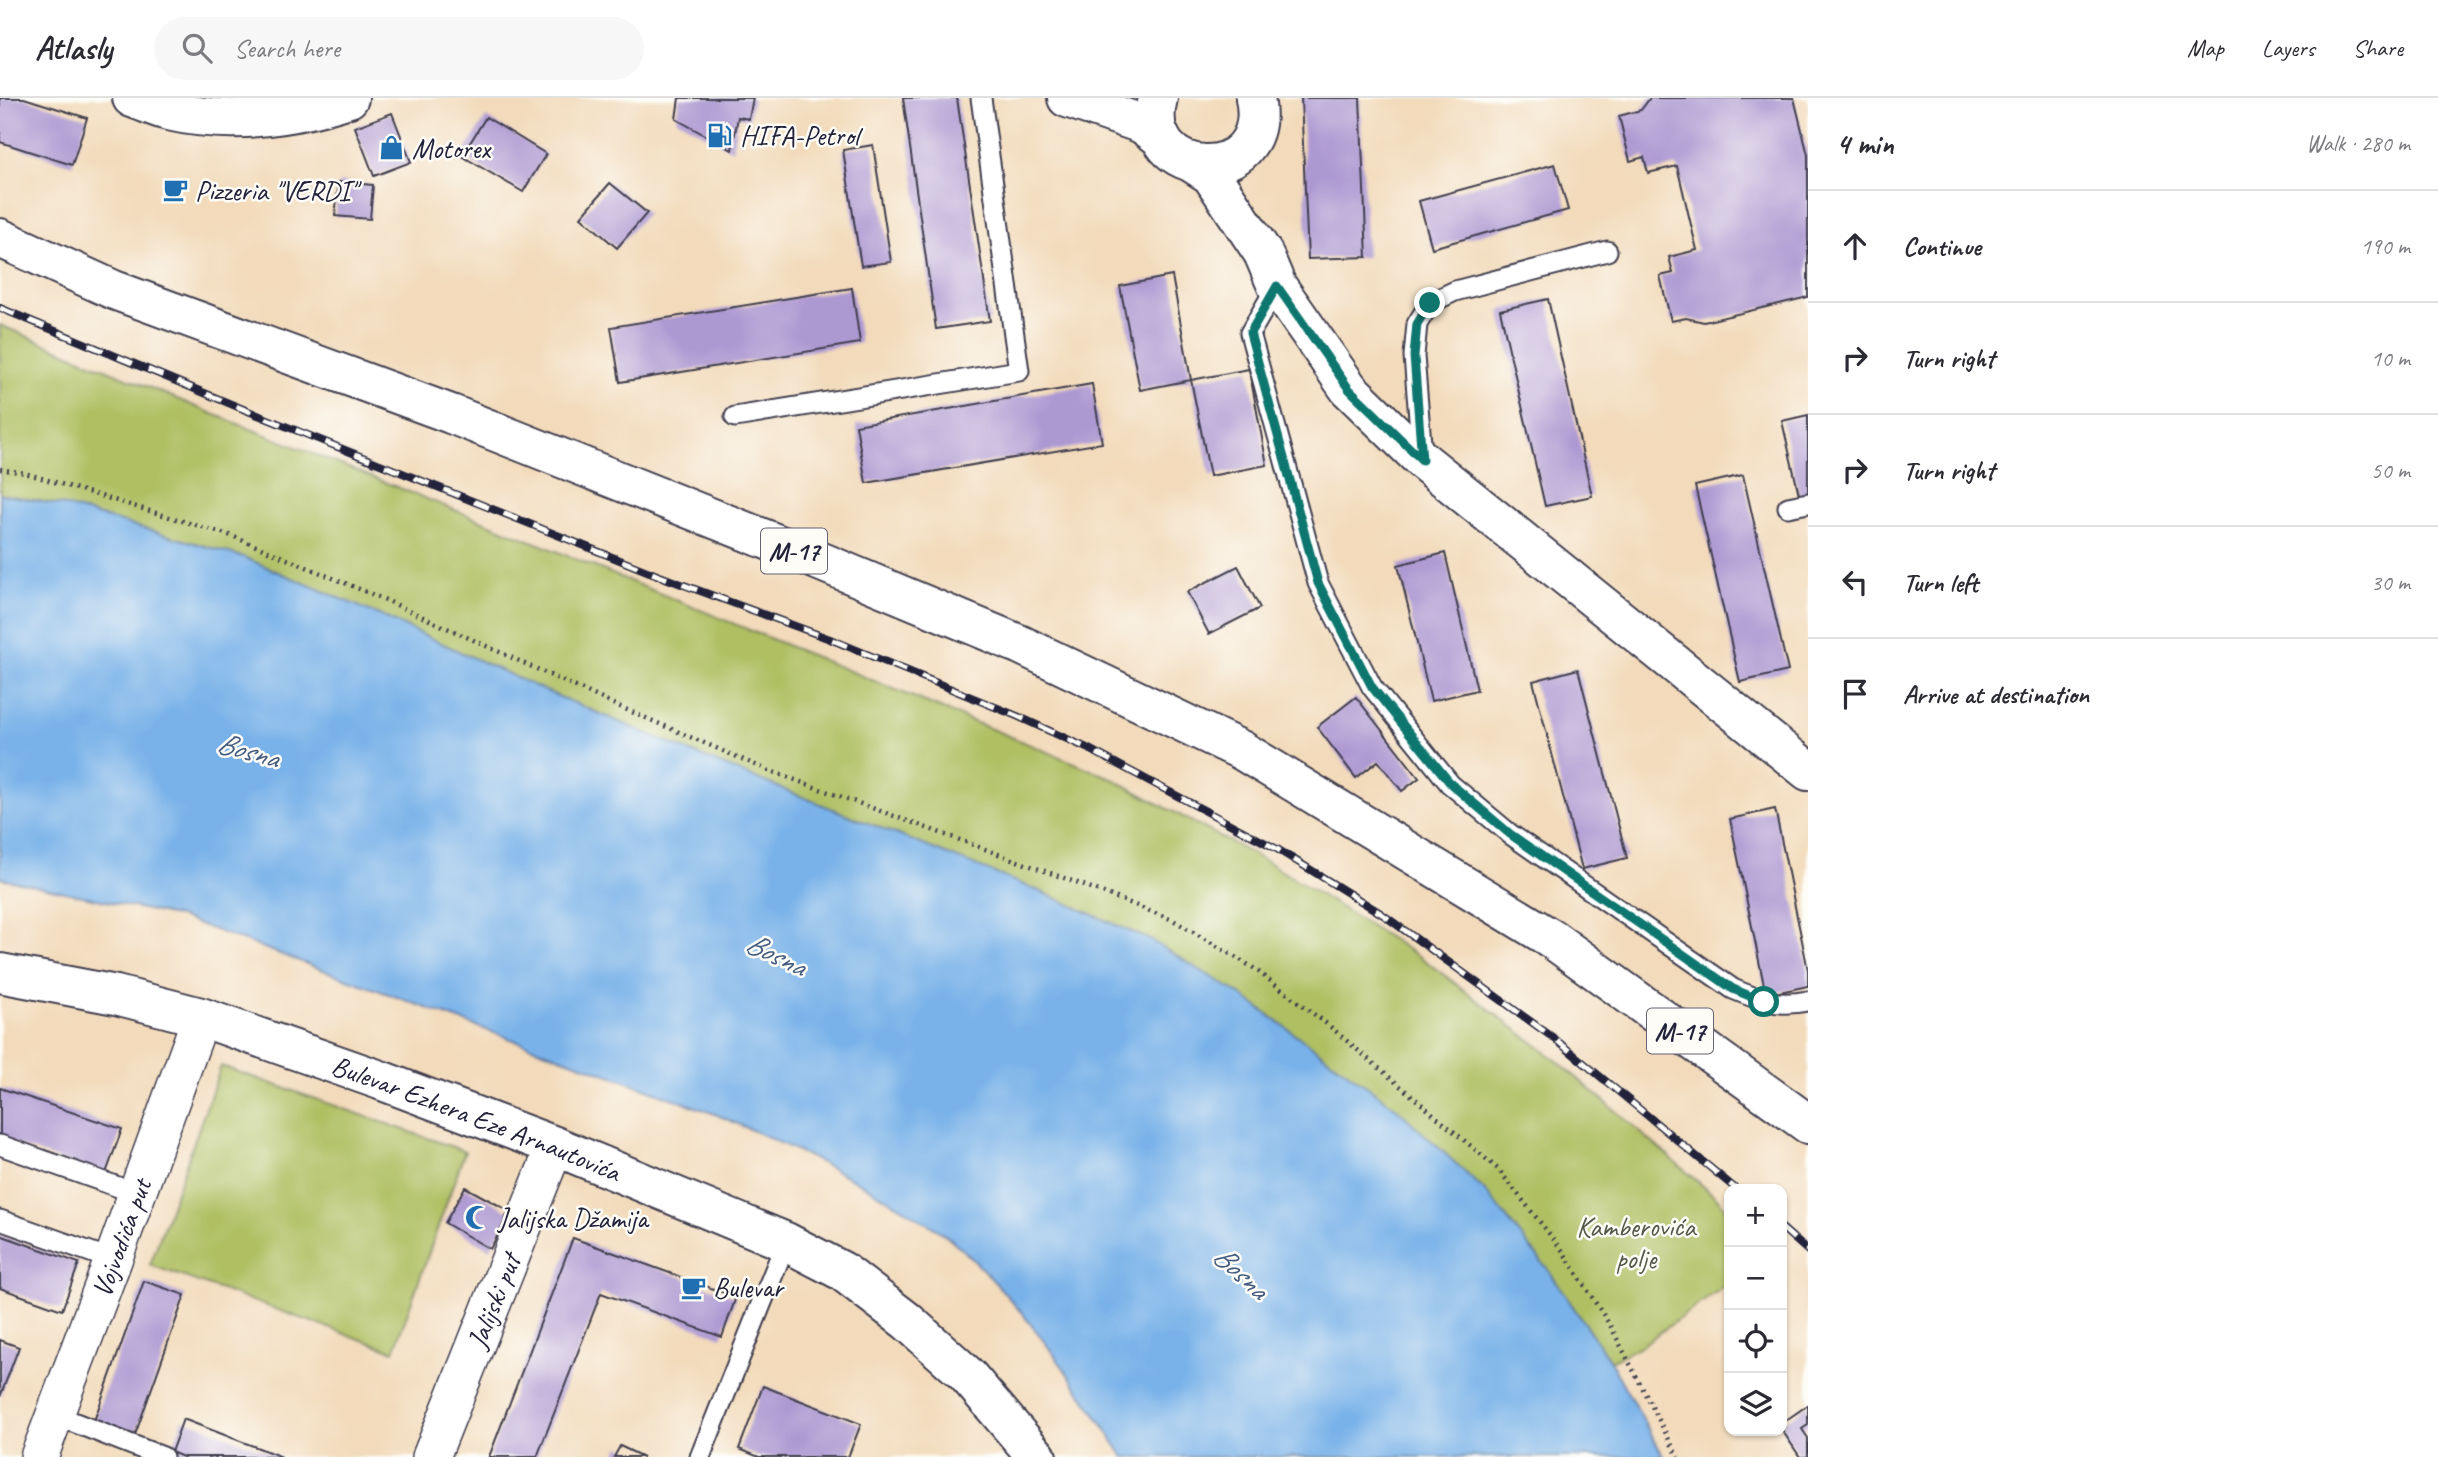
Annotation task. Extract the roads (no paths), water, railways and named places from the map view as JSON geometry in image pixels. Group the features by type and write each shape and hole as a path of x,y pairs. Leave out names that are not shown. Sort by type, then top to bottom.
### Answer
{"main road":[{"path":"132,98 167,110 215,118 265,117 349,98"},
{"path":"1067,98 1142,124 1161,138 1175,155 1211,175 1349,389 1422,460 1808,771"},
{"path":"1158,98 1155,109 1156,124 1161,138"},
{"path":"1255,98 1258,112 1248,145 1250,193 1270,270"},
{"path":"1194,164 1224,162 1248,145"},
{"name":"M-17","path":"0,238 114,289 451,414 817,560 1021,645 1229,744 1552,939 1808,1124"},
{"name":"Bulevar Ezhera Eze Arnautovića","path":"0,973 116,995 201,1017 555,1146 786,1242 842,1271 907,1321 967,1375 1037,1457"}],"street":[{"name":"Vojvodića put","path":"39,1457 201,1017"},
{"name":"Jalijski put","path":"431,1457 555,1146"}],"lane":[{"path":"735,417 1019,371 981,98"},
{"path":"1422,460 1414,356 1417,324 1430,303 1455,291 1606,251"},
{"path":"1270,270 1250,333 1318,583 1372,687 1451,784 1510,834 1733,989 1764,1002 1800,1002 1808,1018"},
{"path":"1788,507 1808,503"},
{"path":"0,1146 138,1194"},
{"path":"0,1220 113,1260"},
{"path":"700,1457 786,1242"},
{"path":"55,1415 152,1455"}],"water":[{"name":"Bosna","path":"0,494 65,506 243,557 548,692 717,763 1039,891 1150,940 1241,995 1394,1106 1485,1191 1546,1267 1610,1361 1664,1457 1124,1457 1046,1343 978,1265 943,1233 838,1172 715,1114 179,917 0,878"}],"railway":[{"path":"0,308 657,575 830,639 1017,716 1089,749 1277,849 1382,914 1555,1039 1730,1184"},
{"path":"1787,1232 1808,1251"}],"place":[{"name":"HIFA-Petrol","path":"720,135"},
{"name":"Motorex","path":"392,148"},
{"name":"Pizzeria \"VERDI\"","path":"175,190"},
{"name":"Jalijska Džamija","path":"478,1218"},
{"name":"Bulevar","path":"693,1287"}],"park label":[{"name":"Kamberovića polje","path":"1636,1242"}]}
